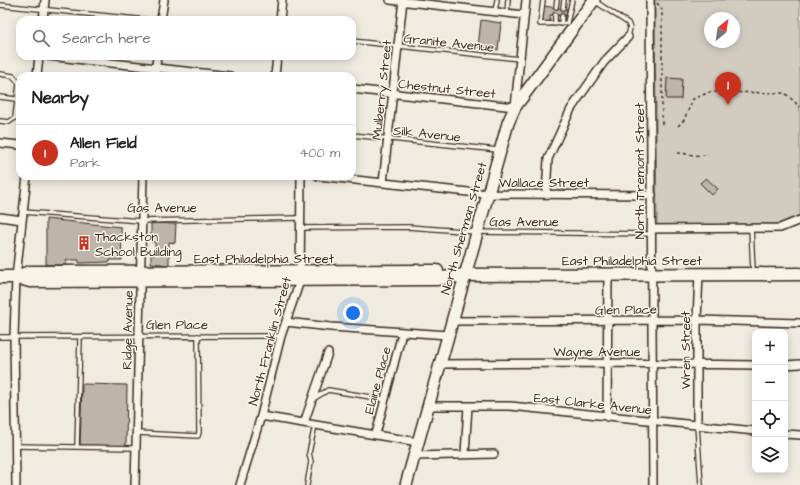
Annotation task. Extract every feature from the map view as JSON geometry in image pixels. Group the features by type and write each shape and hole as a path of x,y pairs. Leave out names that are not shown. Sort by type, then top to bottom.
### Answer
{"main road":[{"name":"North Sherman Street","path":"406,485 476,232 500,150 515,107 572,23 593,0"},
{"name":"East Philadelphia Street","path":"0,277 16,277 30,281 140,277 300,276 437,271 464,276 800,274"}],"street":[{"path":"43,16 45,0"},
{"path":"162,16 164,0"},
{"path":"280,16 282,0"},
{"path":"390,0 524,15"},
{"path":"515,107 526,0"},
{"name":"North Tremont Street","path":"650,0 653,485"},
{"name":"Mulberry Street","path":"383,183 403,1"},
{"path":"546,194 548,159 571,109 604,62 628,37"},
{"path":"37,72 39,60"},
{"path":"84,60 193,72"},
{"path":"156,72 157,60"},
{"path":"275,72 276,60"},
{"name":"Chestnut Street","path":"356,90 515,107"},
{"path":"0,142 16,144"},
{"path":"16,485 14,337 16,277 26,180"},
{"name":"Ridge Avenue","path":"135,485 143,180"},
{"name":"North Franklin Street","path":"240,485 261,416 281,336 300,276 301,180"},
{"name":"Wallace Street","path":"355,180 487,194 652,195"},
{"path":"0,217 22,216"},
{"name":"Gas Avenue","path":"652,231 780,228 800,220"},
{"path":"607,417 608,274"},
{"name":"Wren Street","path":"697,426 696,320 699,274"},
{"name":"Glen Place","path":"452,321 608,322 696,320 800,323"},
{"path":"286,322 402,333 448,335"},
{"name":"Elaine Place","path":"376,434 383,399 402,333"},
{"path":"304,423 328,353"},
{"name":"Wayne Avenue","path":"439,364 607,362 752,364"},
{"path":"788,364 800,364"},
{"name":"East Clarke Avenue","path":"428,406 510,406 652,422 752,431"},
{"path":"465,454 468,406"},
{"path":"261,416 418,442"},
{"path":"788,434 800,435"},
{"path":"414,456 494,454"}],"lane":[{"path":"495,11 497,0"},
{"path":"507,12 508,0"},
{"path":"543,0 540,24 572,23 572,0"},
{"path":"556,7 557,0"},
{"path":"563,8 564,0"},
{"path":"593,0 628,23 630,28 628,37"},
{"path":"0,4 110,16"},
{"path":"555,15 555,24"},
{"path":"561,24 562,16"},
{"name":"Granite Avenue","path":"356,42 520,59"},
{"path":"0,74 13,76 16,78"},
{"path":"0,97 16,99 15,118 9,122 0,121"},
{"name":"Silk Avenue","path":"356,135 500,150"},
{"name":"Gas Avenue","path":"22,216 142,221 300,218"},
{"name":"Gas Avenue","path":"300,228 408,228 476,232 652,231"},
{"path":"751,228 753,274"},
{"name":"Glen Place","path":"0,337 80,338 139,336 281,336"},
{"path":"136,433 198,436 200,432 198,336"},
{"path":"76,448 80,338"},
{"path":"311,400 328,390 383,399"},
{"path":"307,485 311,462 309,454 315,425"},
{"path":"697,426 701,485"},
{"path":"16,446 135,448"}],"path":[{"path":"658,0 662,9 662,125"},
{"path":"678,126 684,120 693,99 710,92 785,93 800,107"},
{"path":"678,153 691,153 703,156 708,154"}],"shaded area":[{"path":"655,0 800,0 800,215 778,224 657,225"}],"building":[{"path":"543,6 567,9 566,16 550,15 550,22 541,22"},
{"path":"481,20 501,23 498,50 478,47"},
{"path":"667,78 682,79 681,99 666,99"},
{"path":"706,178 718,189 712,195 700,183"},
{"name":"Thackston School Building","path":"46,219 121,227 122,260 79,263 79,260 66,260 66,265 46,265"},
{"path":"151,223 176,224 175,243 169,242 169,265 151,263 151,254 155,255 155,242 151,242"},
{"path":"82,384 127,385 126,446 80,445"}],"place":[{"name":"Allen Field","path":"728,105"},
{"name":"Thackston School Building","path":"84,243"}]}
